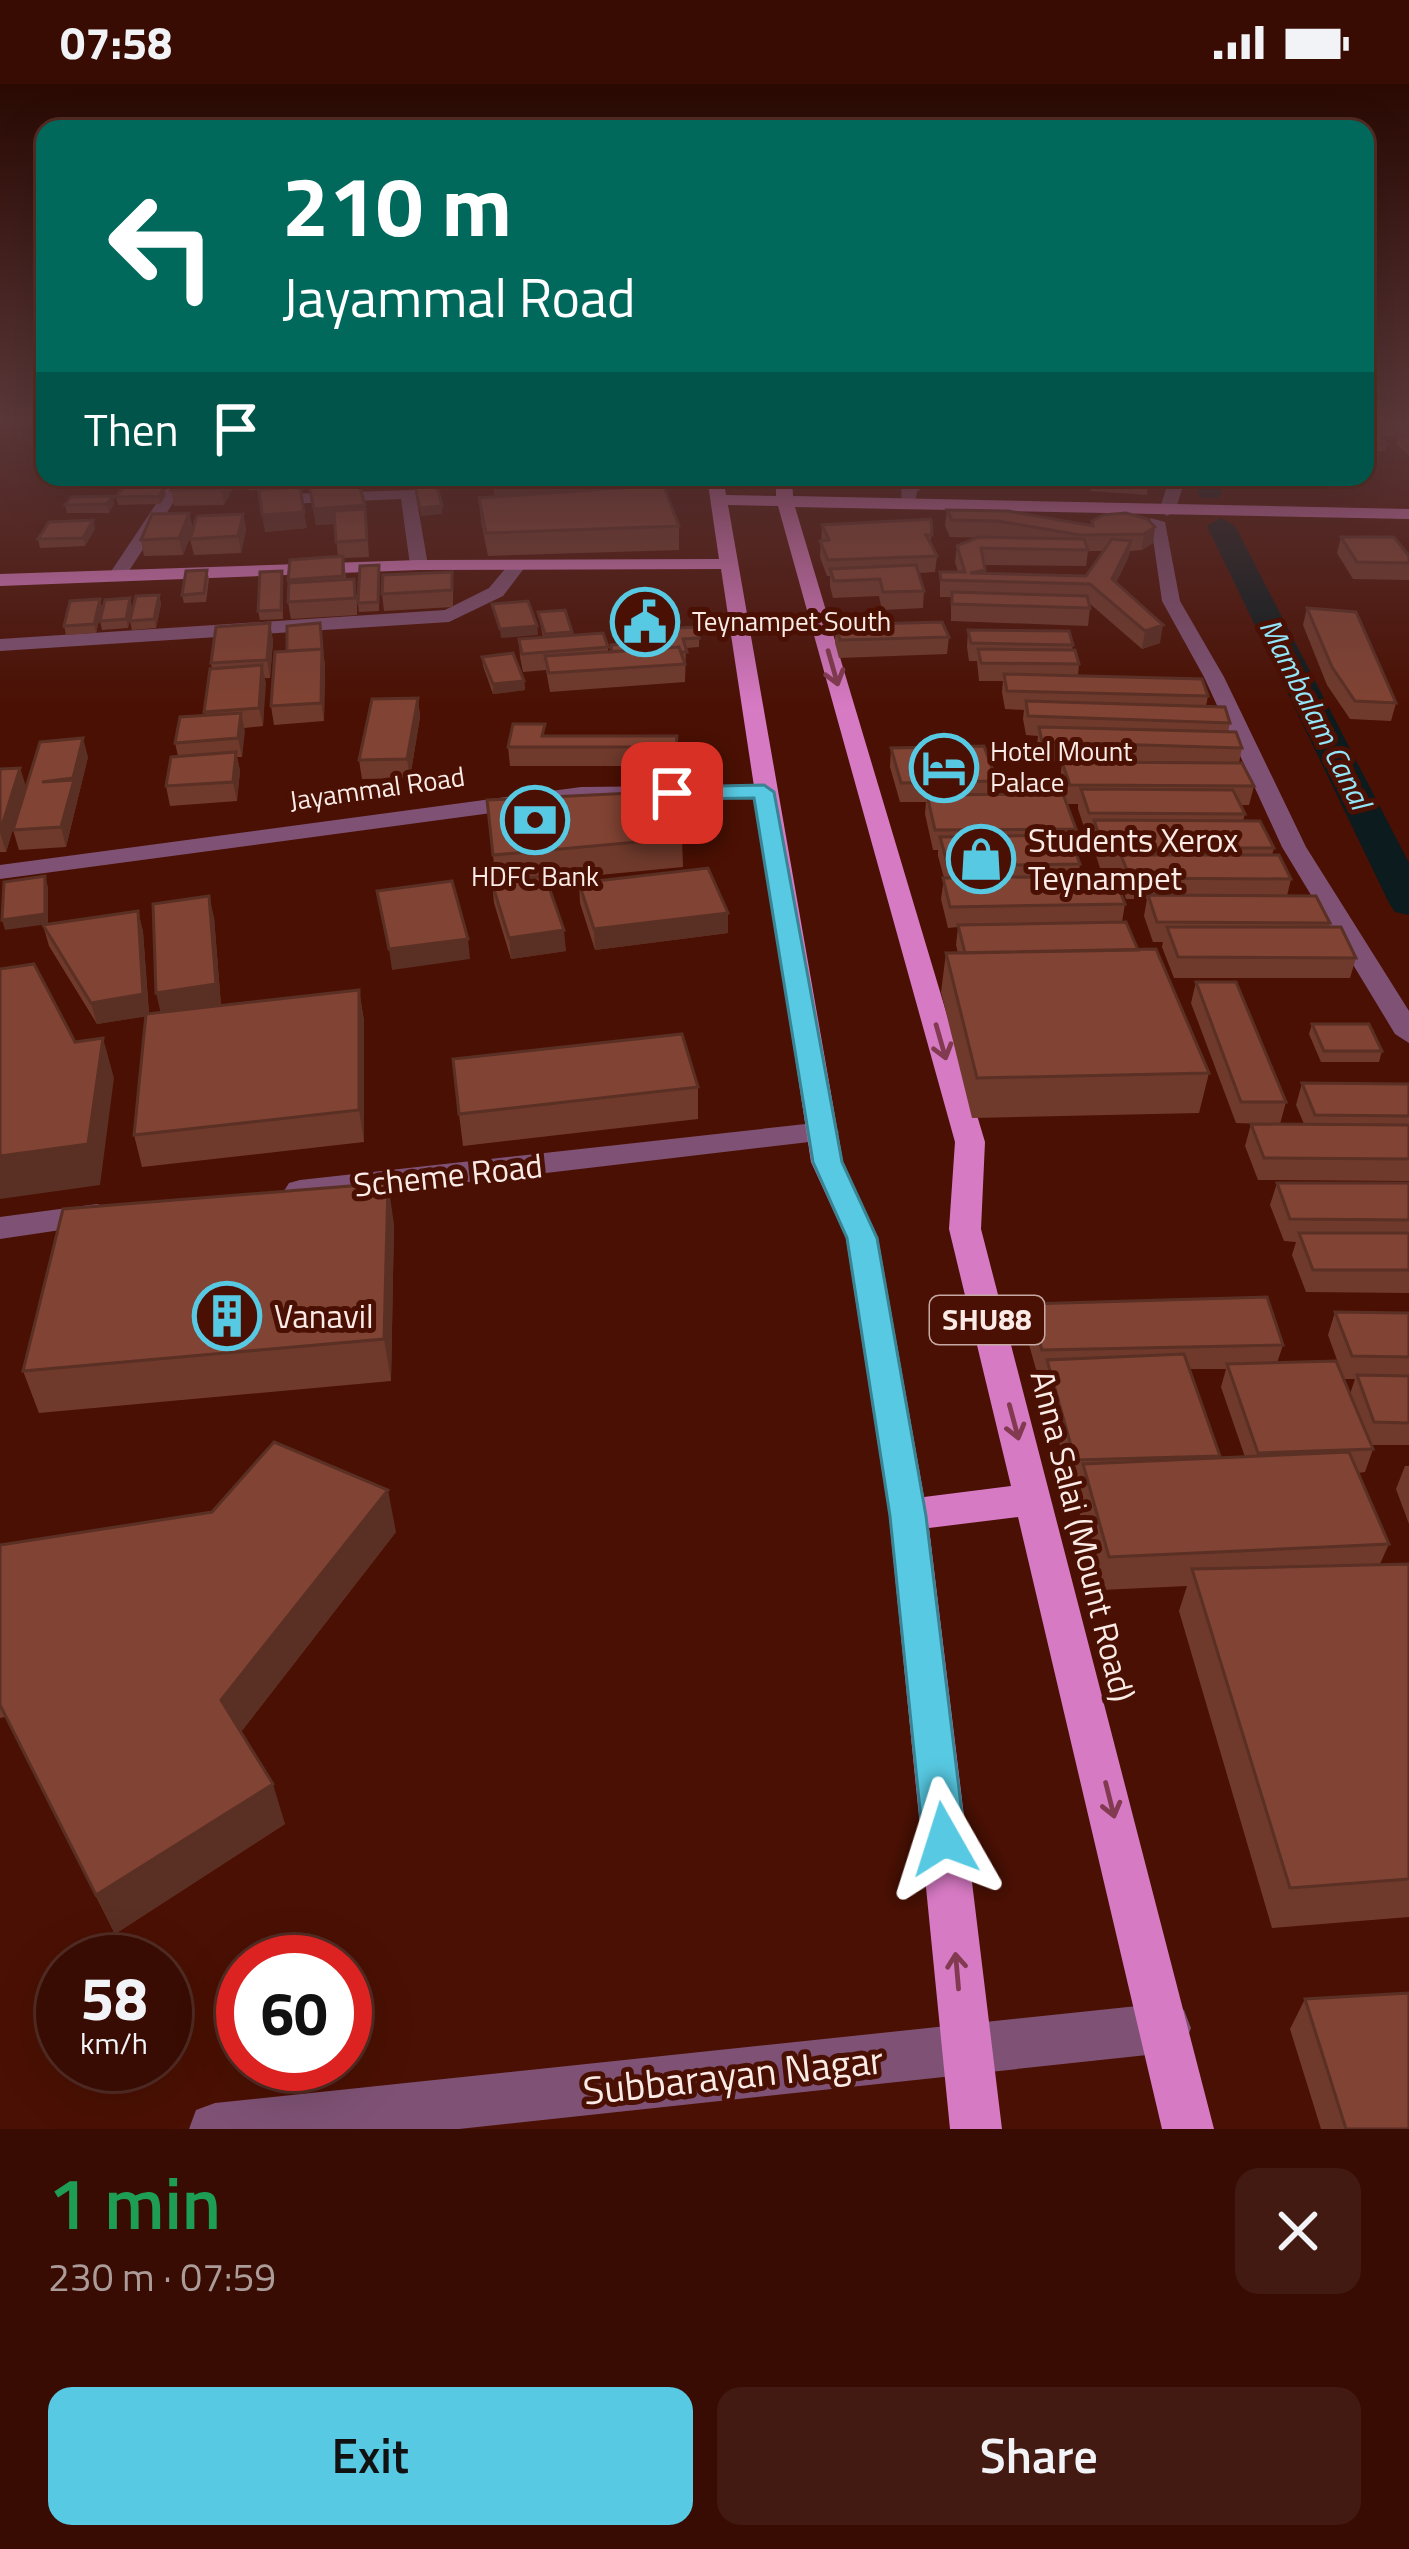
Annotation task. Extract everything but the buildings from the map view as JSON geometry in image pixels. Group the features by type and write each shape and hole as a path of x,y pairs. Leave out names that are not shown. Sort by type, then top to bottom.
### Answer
{"main road":[{"path":"721,516 827,1162 862,1238 908,1516 976,2129"},
{"name":"Anna Salai (Mount Road)","path":"790,516 970,1142 964,1229 1035,1499 1188,2129"},
{"path":"1138,516 1409,525"},
{"path":"1149,516 1208,516"},
{"path":"0,580 419,565 729,564"},
{"path":"908,1516 1035,1499"}],"street":[{"path":"117,576 156,516"},
{"path":"413,516 419,565"},
{"path":"1161,517 1171,601 1214,677 1294,847 1409,1034"},
{"path":"0,645 448,616 496,592 516,567"},
{"name":"Jayammal Road","path":"0,872 536,799 764,792"},
{"name":"Scheme Road","path":"279,1194 824,1132"},
{"path":"0,1228 125,1211"},
{"name":"Subbarayan Nagar","path":"215,2129 1166,2028"}],"waterway":[{"name":"Mambalam Canal","path":"1221,526 1409,903"}],"place":[{"name":"Teynampet South","path":"645,622"},
{"name":"Hotel Mount Palace","path":"944,768"},
{"name":"HDFC Bank","path":"535,820"},
{"name":"Students Xerox Teynampet","path":"981,859"},
{"name":"Vanavil","path":"227,1316"}],"route":[{"path":"672,793 764,792 827,1162 862,1238 908,1516 944,1839"}]}
